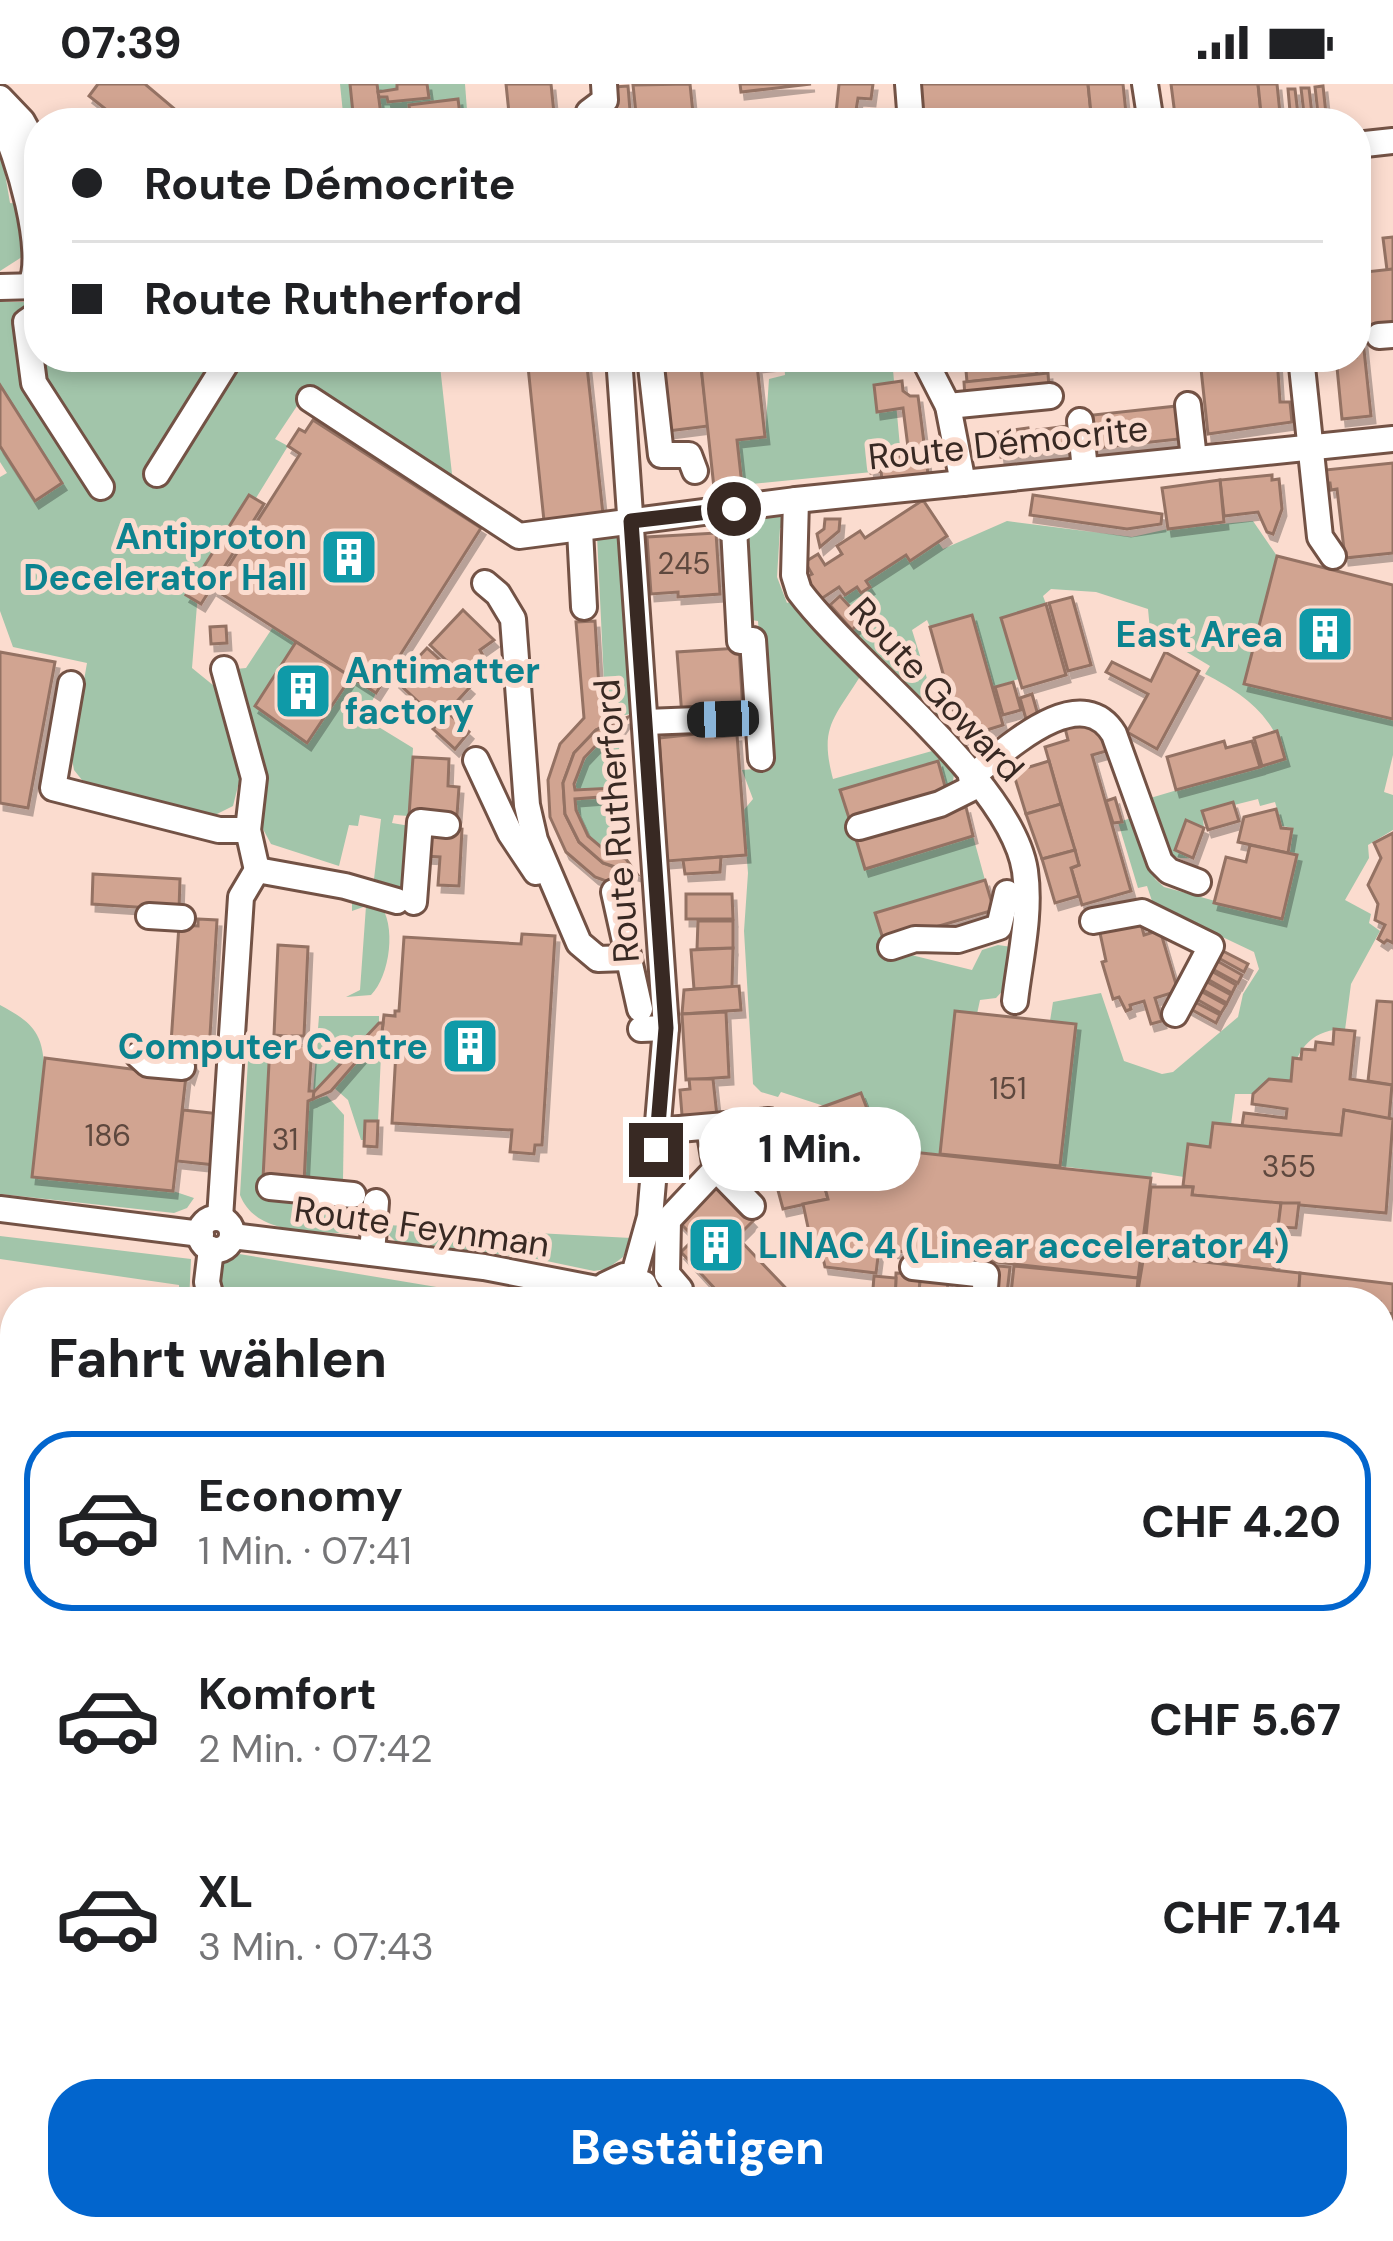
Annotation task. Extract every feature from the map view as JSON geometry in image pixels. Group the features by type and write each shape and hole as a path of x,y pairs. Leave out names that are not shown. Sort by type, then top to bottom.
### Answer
{"street":[{"path":"0,98 24,125"},
{"path":"0,120 24,199"},
{"path":"34,372 34,382 101,487"},
{"path":"158,474 221,372"},
{"name":"Route Rutherford","path":"620,372 646,722 649,1022 657,1131 650,1217 633,1278"},
{"path":"652,372 661,455 689,455 694,471"},
{"path":"931,372 948,406 963,483"},
{"path":"1302,372 1320,538 1333,556"},
{"path":"948,406 1050,396"},
{"name":"Route Démocrite","path":"310,399 519,536 796,500 1393,439"},
{"path":"1188,405 1194,459"},
{"path":"1080,421 1085,470"},
{"name":"Route Goward","path":"796,500 794,575 799,591 1004,815 1024,868 1027,908 1015,1001"},
{"path":"734,509 740,641 753,640 761,758"},
{"path":"580,530 584,607"},
{"path":"485,583 513,619 527,805 535,840 579,944 598,959 627,958"},
{"path":"208,1287 241,897 256,870 248,830 254,778 224,669"},
{"path":"71,684 53,788 219,830 248,830"},
{"path":"859,827 940,804 1052,720 1069,712 1087,713 1107,723 1114,734 1160,862 1169,871 1198,882"},
{"path":"646,722 723,719"},
{"path":"476,760 510,833 558,897"},
{"path":"256,870 405,902 420,822 447,825"},
{"path":"614,892 627,958 649,1022"},
{"path":"891,946 915,939 958,940 999,927 1007,893"},
{"path":"1093,921 1142,912 1211,946 1175,1014"},
{"path":"149,916 182,918"},
{"path":"138,1055 148,1064 182,1067"},
{"path":"657,1131 770,1121 778,1146"},
{"path":"709,1128 716,1169 752,1206"},
{"path":"669,1287 668,1220 716,1169"},
{"path":"270,1187 365,1198 372,1253"},
{"name":"Route Feynman","path":"0,1209 484,1267 564,1287"},
{"path":"913,1267 986,1275 985,1287"},
{"path":"607,1287 614,1279 633,1278 646,1287"}],"green space":[{"path":"340,84 465,84 467,108 342,108"},
{"path":"0,144 10,203 19,204 24,256 0,271"},
{"path":"0,302 24,302 24,372 441,372 453,483 307,391 275,439 288,446 198,592 192,668 219,690 236,669 246,668 273,627 376,693 364,718 413,748 409,816 394,815 392,823 410,826 403,885 374,879 381,819 360,815 358,826 349,825 339,866 271,844 257,818 259,779 240,778 233,806 213,816 128,799 82,780 71,754 87,663 13,647 0,611 0,477 7,473 0,462"},
{"path":"893,372 902,469 742,485 737,440 765,437 769,379"},
{"path":"781,513 784,527 780,528 777,577 787,603 792,601 861,675 829,734 833,779 932,751 954,775 946,790 937,761 841,790 865,869 973,836 985,880 875,914 887,949 972,970 982,950 1012,947 1007,986 996,998 980,1000 977,1014 955,1012 940,1154 872,1147 879,1139 861,1093 824,1106 781,1092 778,1097 761,1092 753,1084 743,811 753,799 742,770 768,768 758,621 744,619 745,521"},
{"path":"1007,521 1132,537 1253,521 1277,556 1244,684 1393,719 1393,755 1384,792 1393,795 1393,830 1368,845 1369,858 1345,900 1371,914 1369,923 1380,931 1351,984 1345,1030 1323,1033 1307,1044 1296,1060 1291,1081 1269,1080 1253,1094 1235,1094 1231,1125 1213,1123 1210,1147 1188,1145 1184,1177 1152,1172 1151,1178 1060,1166 1076,1025 1050,1021 1053,1002 1101,993 1124,1061 1162,1074 1173,1072 1238,1017 1243,994 1259,969 1254,952 1153,904 1147,886 1138,888 1118,822 1135,817 1155,879 1164,887 1281,919 1297,855 1290,852 1293,828 1282,826 1275,802 1260,806 1258,799 1232,802 1202,811 1204,828 1186,821 1175,850 1193,858 1180,858 1170,855 1158,841 1147,799 1285,758 1273,730 1255,707 1205,674 1210,666 1150,630 1148,609 1096,592 1051,589 1043,596 1046,604 1001,618 1019,679 993,687 972,616 930,627 927,620 912,630 941,724 849,633 862,620 842,598 857,587 861,593 870,587 866,581 906,555 911,561 938,542 943,549"},
{"path":"597,536 620,538 631,714 619,716 616,700 605,703"},
{"path":"618,731 626,859 591,837 575,799 614,795 613,788 575,790 589,755"},
{"path":"357,898 379,903 385,912 389,950 383,976 371,995 346,997 360,990 366,906 352,911"},
{"path":"0,1005 30,1025 42,1048 44,1084 32,1177 173,1191 194,1198 187,1208 174,1213 0,1194"},
{"path":"319,1016 379,1016 379,1023 313,1093"},
{"path":"382,1032 378,1121 365,1121 361,1140 348,1100 332,1086"},
{"path":"249,1043 270,1044 262,1191 338,1198 337,1222 356,1224 349,1234 272,1224 258,1218 240,1195"},
{"path":"327,1096 344,1115 343,1179 338,1184 304,1183 308,1101"},
{"path":"387,1225 631,1238 623,1257 607,1269 594,1271 537,1259 396,1242"},
{"path":"0,1236 191,1259 190,1287 179,1287 0,1259"},
{"path":"227,1252 436,1287 220,1287"}],"building":[{"path":"98,84 145,84 173,108 104,108 89,96"},
{"path":"350,84 377,84 380,108 352,108"},
{"path":"397,84 427,84 429,98 388,102 387,97 379,97 378,92 397,89"},
{"path":"506,84 551,84 553,108 508,108"},
{"path":"690,84 692,108 635,108 633,85"},
{"path":"740,84 811,84 741,92"},
{"path":"839,84 873,84 871,99 858,98 856,108 837,108"},
{"path":"918,84 1088,84 1090,108 920,108"},
{"path":"1088,84 1123,84 1125,108 1090,108"},
{"path":"1171,84 1258,84 1260,108 1174,108"},
{"path":"1258,84 1277,84 1279,108 1260,108"},
{"path":"628,86 630,108 616,108 614,87"},
{"path":"1323,86 1325,108 1317,108 1315,87"},
{"path":"1301,88 1309,88 1311,108 1303,108"},
{"path":"1288,89 1295,89 1297,108 1290,108"},
{"path":"458,99 459,108 409,108"},
{"path":"1393,237 1393,269 1387,270 1383,238"},
{"path":"1393,269 1393,322 1371,324 1371,271"},
{"path":"529,372 588,372 603,514 544,521"},
{"path":"662,372 702,372 708,426 668,431"},
{"path":"702,372 758,372 765,437 737,440 742,485 714,488"},
{"path":"966,372 1037,372 1037,374 967,382"},
{"path":"1201,372 1278,372 1280,402 1290,402 1292,422 1208,434"},
{"path":"1337,372 1366,372 1371,416 1342,419"},
{"path":"1048,373 1049,388 965,397 964,382"},
{"path":"902,381 903,391 918,396 928,474 882,480 881,471 871,473 869,460 909,455 903,408 877,412 874,385"},
{"path":"0,385 62,483 35,501 0,446"},
{"path":"1177,406 1179,439 1096,448 1093,415"},
{"name":"Antiproton Decelerator Hall","path":"313,420 481,528 376,693 214,589 300,454 288,446 299,429 305,432"},
{"path":"1068,426 1070,450 1001,457 998,432 1028,428 1030,441 1038,440 1037,430"},
{"path":"1393,463 1393,553 1345,558 1337,489 1331,490 1326,483 1325,470"},
{"path":"1272,475 1272,480 1279,479 1282,509 1273,534 1267,532 1258,512 1224,516 1220,480"},
{"path":"1220,480 1224,522 1168,529 1162,488"},
{"path":"249,495 264,504 201,604 186,595"},
{"path":"1033,495 1162,514 1161,524 1127,529 1030,515"},
{"path":"923,500 947,536 910,561 906,555 866,581 870,587 861,593 857,587 845,595 839,587 818,601 804,578 812,574 805,562 818,554 825,565 842,554 837,546 860,531 865,538"},
{"path":"825,519 840,519 839,531 820,547 817,534 824,529"},
{"path":"716,533 720,594 651,594 647,537"},
{"name":"East Area","path":"1277,556 1393,585 1393,719 1244,684"},
{"path":"840,596 862,620 852,630 830,605"},
{"path":"1072,597 1091,665 1068,671 1049,603"},
{"path":"1046,604 1066,675 1022,688 1001,618"},
{"path":"463,610 494,640 480,650 485,659 466,679 430,645"},
{"path":"972,615 1003,725 961,738 930,627"},
{"path":"595,621 600,704 610,704 614,721 596,730 574,753 563,783 565,814 579,842 603,863 622,870 617,885 595,877 566,852 550,817 548,780 560,744 584,718 576,622"},
{"path":"226,626 227,643 211,644 210,627"},
{"name":"Antimatter factory","path":"296,642 351,677 307,743 255,706"},
{"path":"427,648 470,687 439,721 396,681"},
{"path":"739,648 743,712 682,716 677,652"},
{"path":"0,652 55,662 28,808 0,803"},
{"path":"1165,652 1199,671 1157,749 1127,732 1148,694 1106,672 1112,662 1151,681"},
{"path":"1013,682 1021,710 1003,715 995,687"},
{"path":"1032,694 1038,715 1026,719 1020,698"},
{"path":"448,713 469,732 455,749 433,729"},
{"path":"628,717 584,758 574,784 575,790 614,788 614,796 575,799 576,810 588,836 608,853 626,859 637,874 603,863 579,842 565,814 563,783 574,753 596,730"},
{"path":"1082,722 1107,739 1110,750 1092,755 1131,891 1082,905 1071,868 1079,865 1045,747 1068,740 1065,728"},
{"path":"1277,731 1285,759 1262,766 1254,738"},
{"path":"716,732 716,737 737,735 746,855 667,861 659,738"},
{"path":"1224,741 1226,748 1252,741 1260,767 1176,790 1167,757"},
{"path":"413,757 449,759 448,786 459,787 457,815 409,816"},
{"path":"938,761 946,790 849,818 840,790"},
{"path":"1049,761 1061,804 1026,814 1013,772"},
{"path":"1115,798 1122,822 1113,823 1106,801"},
{"path":"1233,802 1239,821 1208,830 1202,811"},
{"path":"1061,804 1075,850 1042,859 1026,814"},
{"path":"966,807 973,836 865,869 856,839"},
{"path":"1276,809 1281,828 1292,829 1288,853 1238,842 1244,817"},
{"path":"1186,820 1204,828 1193,858 1175,850"},
{"path":"442,827 462,829 459,886 438,885 440,857 424,856 426,834"},
{"path":"1393,833 1393,943 1384,943 1378,939 1385,925 1375,920 1378,904 1368,885 1381,858 1374,843"},
{"path":"1250,845 1297,855 1282,919 1214,903 1226,857 1246,862"},
{"path":"1075,850 1079,865 1071,868 1079,896 1055,903 1042,859"},
{"path":"721,857 720,872 685,874 683,860"},
{"path":"93,874 180,879 179,910 92,904"},
{"path":"985,880 994,910 884,942 875,913"},
{"path":"686,894 732,894 733,919 686,919"},
{"path":"198,919 217,920 209,1052 197,1054 190,1077 170,1058 179,925 198,926"},
{"path":"1140,920 1144,935 1160,930 1178,991 1155,998 1162,1021 1151,1024 1144,1001 1126,1011 1119,997 1113,999 1102,962 1106,961 1100,933"},
{"path":"698,921 733,921 733,948 697,949"},
{"name":"Computer Centre","path":"522,934 555,936 542,1145 535,1145 534,1154 510,1152 512,1130 392,1123 396,1051 392,1051 392,1042 382,1041 382,1032 384,1015 395,1016 399,1011 404,937 521,944"},
{"path":"278,945 308,947 304,1036 292,1036 291,1045 285,1045 286,1036 274,1035"},
{"path":"733,948 732,987 694,989 691,950"},
{"path":"1217,948 1248,964 1244,972 1213,955"},
{"path":"1212,958 1242,975 1238,983 1207,966"},
{"path":"1206,968 1236,985 1232,993 1202,976"},
{"path":"1200,978 1231,995 1227,1003 1196,986"},
{"path":"739,986 741,1010 682,1014 684,990"},
{"path":"1195,988 1226,1005 1221,1013 1191,996"},
{"path":"1189,999 1220,1015 1216,1023 1185,1006"},
{"path":"1377,1001 1393,1002 1393,1085 1368,1081"},
{"path":"955,1011 1076,1024 1060,1166 940,1154"},
{"path":"726,1012 729,1077 686,1080 682,1014"},
{"path":"383,1023 382,1032 331,1091 313,1099 313,1093"},
{"path":"1334,1029 1355,1031 1350,1079 1392,1085 1389,1119 1344,1110 1341,1135 1242,1126 1244,1113 1286,1118 1287,1109 1252,1104 1253,1094 1269,1079 1291,1081 1293,1058 1301,1059 1302,1049 1315,1050 1316,1042 1333,1044"},
{"path":"270,1044 312,1046 309,1091 314,1091 308,1101 304,1183 263,1178"},
{"path":"45,1058 186,1076 173,1191 32,1177"},
{"path":"689,1079 713,1079 717,1116 682,1115 680,1090 690,1089"},
{"path":"861,1093 879,1140 872,1147 839,1144 827,1152 814,1110"},
{"path":"183,1110 221,1114 215,1165 177,1161"},
{"path":"1344,1110 1393,1119 1386,1213 1192,1195 1193,1187 1183,1186 1188,1144 1210,1147 1213,1123 1341,1135"},
{"path":"365,1121 378,1121 377,1147 364,1146"},
{"path":"813,1142 828,1199 783,1209 768,1153"},
{"path":"832,1145 1151,1178 1138,1278 879,1249 876,1273 825,1267 820,1244 812,1246 803,1204 828,1199 815,1151 830,1152"},
{"name":"LINAC 4 (Linear accelerator 4)","path":"716,1182 753,1221 737,1237 785,1287 713,1287 681,1252 695,1238 677,1220"},
{"path":"1151,1187 1193,1187 1192,1195 1281,1203 1274,1270 1144,1255"},
{"path":"1281,1203 1299,1203 1296,1228 1278,1227"},
{"path":"1144,1255 1300,1273 1299,1287 1139,1287"},
{"path":"998,1266 1010,1267 1008,1287 996,1287"},
{"path":"1014,1266 1138,1278 1137,1287 1012,1287"},
{"path":"896,1273 921,1274 920,1287 896,1287"},
{"path":"1300,1273 1393,1284 1393,1287 1299,1287"},
{"path":"921,1274 948,1278 948,1287 919,1287"},
{"path":"874,1276 896,1278 896,1287 873,1287"}],"place":[{"name":"Antiproton Decelerator Hall","path":"349,557"},
{"name":"East Area","path":"1325,634"},
{"name":"Antimatter factory","path":"303,691"},
{"name":"Computer Centre","path":"470,1046"},
{"name":"LINAC 4 (Linear accelerator 4)","path":"716,1245"}],"route":[{"path":"656,1150 666,1028 631,521 734,509"}]}
